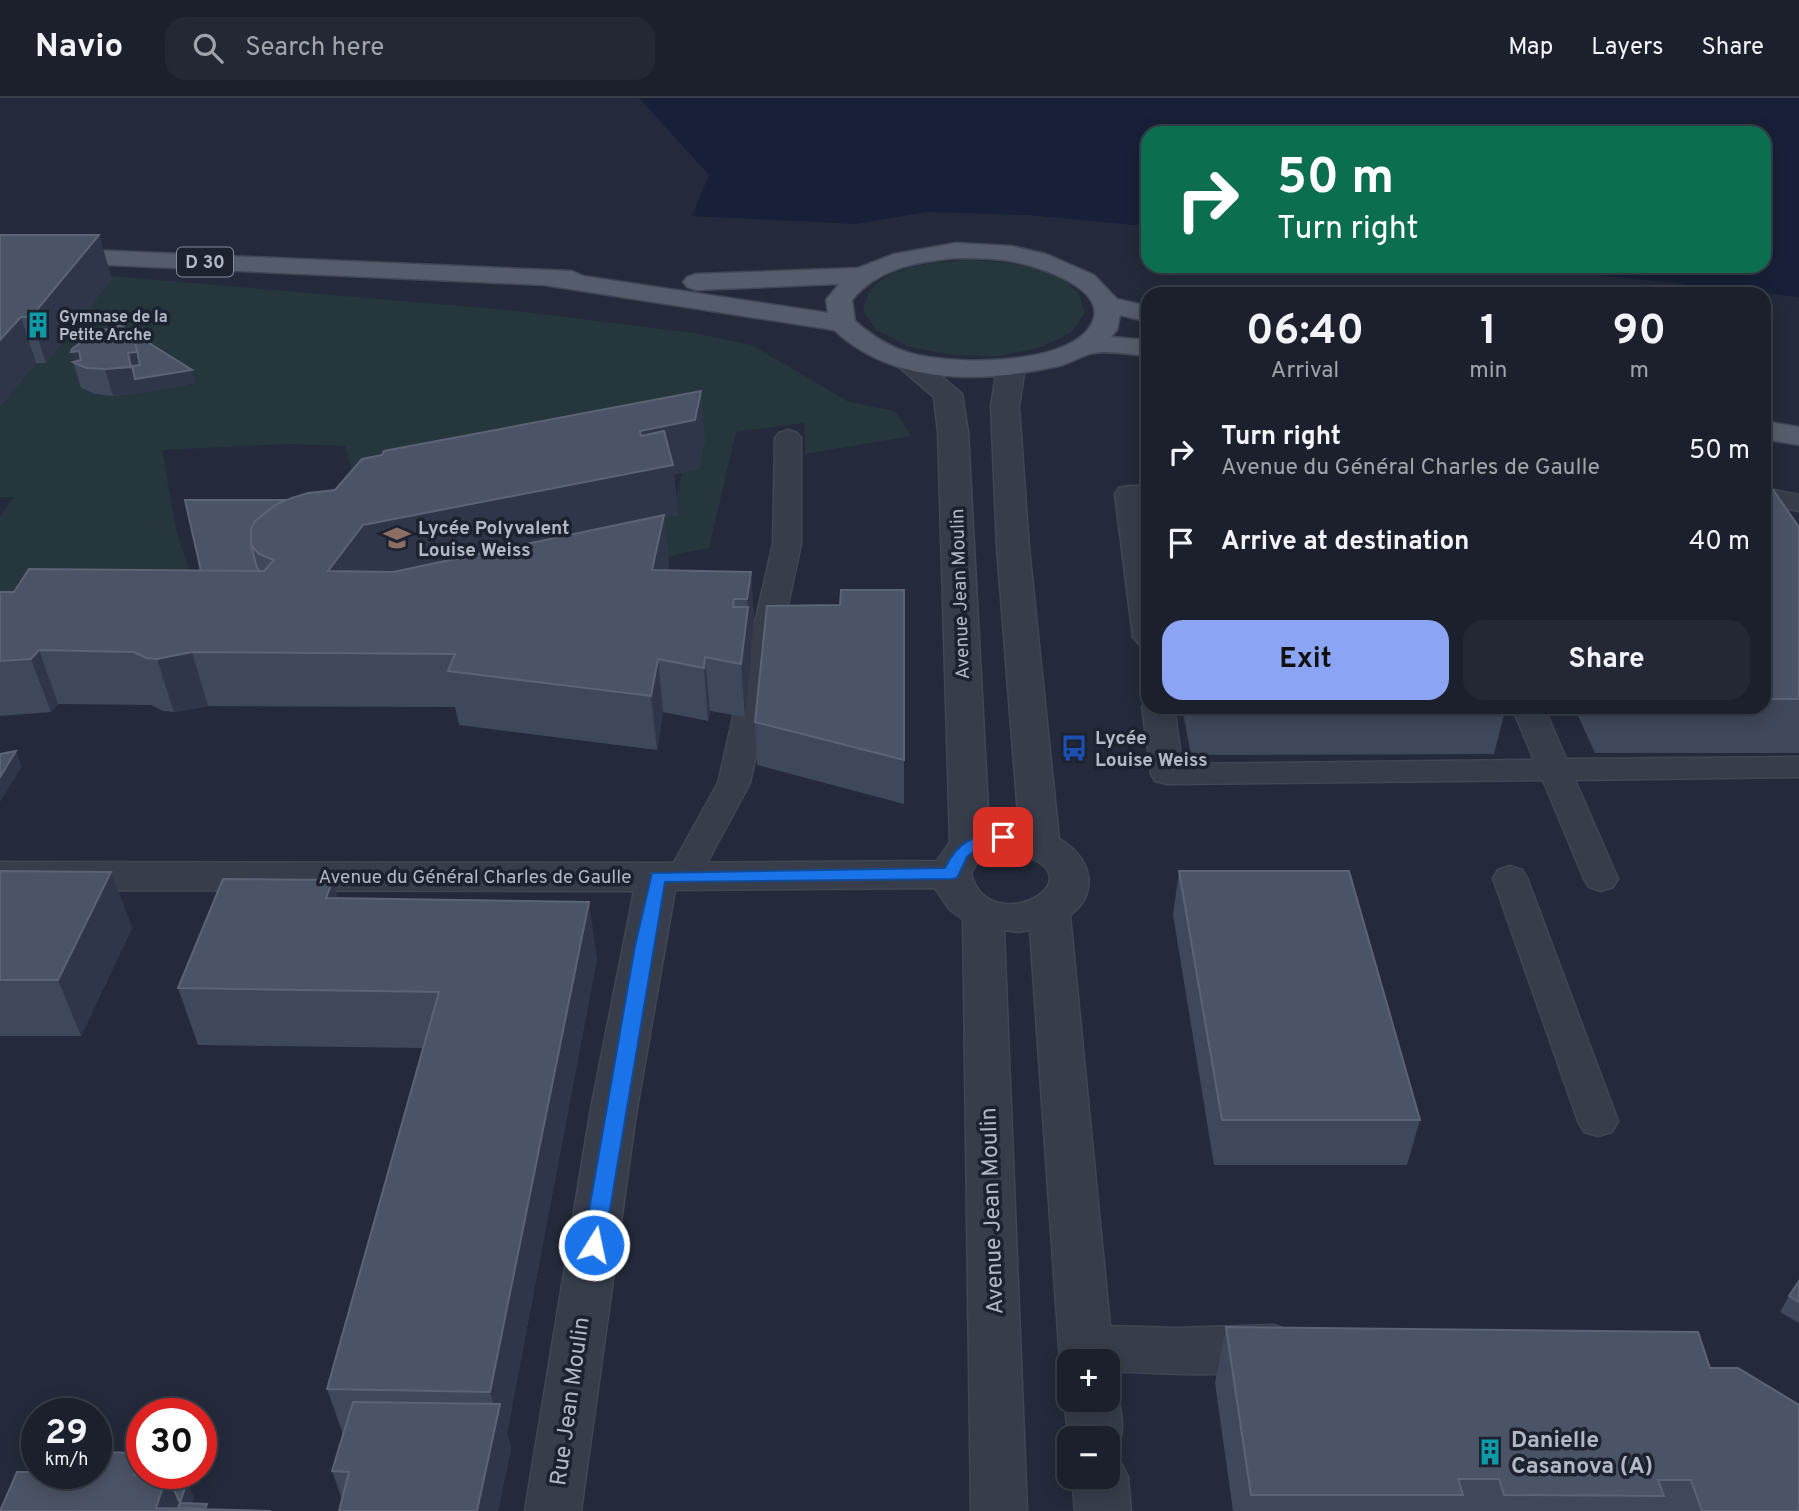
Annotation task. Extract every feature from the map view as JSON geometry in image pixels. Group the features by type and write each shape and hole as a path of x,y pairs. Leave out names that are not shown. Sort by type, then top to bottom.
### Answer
{"main road":[{"path":"953,252 995,252 1035,259 1070,270 1095,286 1108,304 1107,324 1089,344 1055,359 1010,368 957,369 906,361 865,345 842,323 839,300 853,282 878,267 913,257 953,252"},
{"name":"D 30","path":"0,253 549,279 727,282 865,275"},
{"name":"D 30","path":"549,279 842,323"},
{"path":"1108,304 1141,312"},
{"path":"1089,344 1141,348"},
{"path":"1771,431 1799,436"}],"street":[{"name":"Avenue Jean Moulin","path":"906,361 948,394 953,432 960,860"},
{"path":"960,860 959,896 983,912 1017,918 1049,910 1062,901 1070,889 1072,877 1061,857 1040,842 1013,548 1005,406 1010,368"},
{"name":"Avenue du Général Charles de Gaulle","path":"0,876 670,877 960,860 986,839 1003,837 1040,842"},
{"name":"Rue Jean Moulin","path":"553,1511 583,1309 643,946 670,877"},
{"path":"1049,910 1086,1349"},
{"name":"Avenue Jean Moulin","path":"983,912 999,1511"},
{"path":"1120,1353 1320,1348"},
{"path":"1101,1489 1103,1511"}],"lane":[{"path":"670,877 734,783 787,544 788,438"},
{"path":"1141,494 1128,494 1141,587"},
{"path":"1771,499 1799,503"},
{"path":"1771,507 1785,526"},
{"path":"1159,714 1167,774 1799,767"},
{"path":"1531,714 1601,879"},
{"path":"1510,877 1598,1121"}],"shaded area":[{"path":"973,260 1028,267 1055,276 1077,292 1085,312 1072,332 1042,347 999,356 951,355 907,346 876,330 863,310 871,289 893,274 919,266"},
{"path":"101,275 518,311 694,333 752,345 849,402 895,411 911,436 805,454 804,423 736,432 709,548 683,553 587,582 385,609 674,509 691,430 355,483 345,446 288,444 162,450 177,534 206,619 0,617 0,517 14,497 0,497 0,276"}],"water":[{"path":"639,98 1799,98 1799,297 1771,294 1771,287 1709,287 1583,273 1771,273 1771,126 1141,126 1141,224 1134,225 1027,215 926,212 857,224 692,216 709,175"}],"building":[{"path":"0,235 99,235 31,317 21,317 0,340"},
{"path":"123,325 125,337 134,336 137,352 128,353 131,367 86,368 73,362 81,360 79,351 71,352 72,349 96,332"},
{"path":"138,336 192,370 135,379 132,366 140,365 134,337"},
{"path":"701,391 695,420 640,431 641,436 664,431 673,465 363,525 328,571 393,572 664,515 652,570 751,572 747,599 734,599 733,607 748,607 741,664 705,657 704,668 658,659 651,696 448,671 455,654 192,652 157,659 146,658 134,652 39,650 31,659 0,661 0,592 14,592 29,569 264,571 274,560 259,554 251,545 251,529 255,521 277,504 292,498 335,490 362,459 382,455 384,451"},
{"path":"1771,487 1799,527 1799,699 1771,699"},
{"path":"185,500 287,500 277,504 255,521 251,529 251,545 260,571 201,571"},
{"path":"841,590 904,590 904,760 755,722 767,606 840,605"},
{"path":"16,751 0,777 0,754"},
{"path":"0,871 111,872 58,980 0,980"},
{"path":"1179,871 1349,871 1420,1120 1222,1120"},
{"path":"223,879 333,880 326,898 589,902 490,1392 327,1389 439,992 178,988"},
{"path":"1799,1281 1799,1302 1789,1296"},
{"name":"Danielle Casanova (A)","path":"1226,1327 1698,1332 1710,1368 1738,1368 1799,1405 1799,1511 1702,1511 1691,1480 1658,1480 1664,1496 1504,1495 1499,1479 1458,1479 1463,1495 1251,1495"},
{"path":"353,1402 500,1404 477,1511 339,1511 349,1472 332,1471"},
{"path":"112,1452 126,1453 126,1489 162,1489 156,1508 271,1511 0,1511 17,1472 21,1472 21,1489 112,1489"},
{"path":"174,1489 184,1489 180,1503"},
{"path":"180,1503 207,1504 205,1509 178,1508"}],"place":[{"name":"Gymnase de la Petite Arche","path":"38,325"},
{"name":"Lycée Polyvalent Louise Weiss","path":"397,538"},
{"name":"Lycée Louise Weiss","path":"1074,748"},
{"name":"Danielle Casanova (A)","path":"1490,1452"}],"route":[{"path":"594,1245 643,946 657,877 951,874 960,854 970,846 986,839 1003,837"}]}
